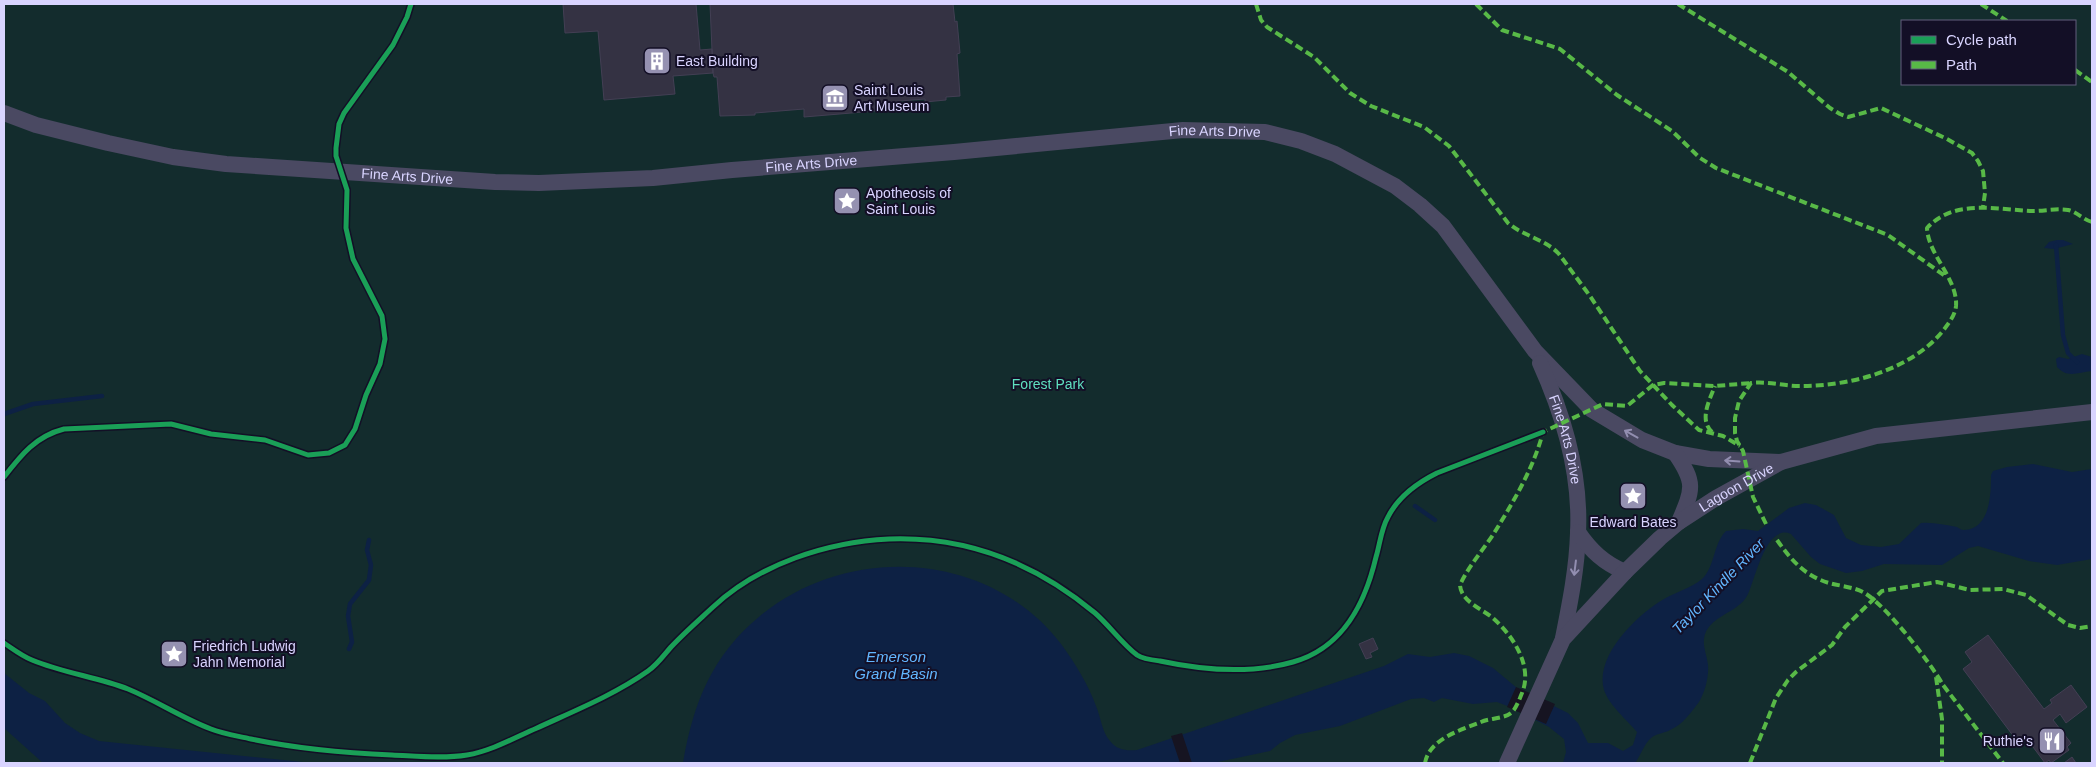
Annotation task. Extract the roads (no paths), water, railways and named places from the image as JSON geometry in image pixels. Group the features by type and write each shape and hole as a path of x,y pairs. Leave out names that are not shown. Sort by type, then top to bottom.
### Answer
{"street":[{"name":"Fine Arts Drive","path":"4,113 36,125 108,143 173,157 226,164 495,182 539,183 653,178 1183,130 1265,132 1301,141 1335,154 1395,186 1420,205 1444,226 1535,352 1592,410 1642,440 1675,453 1709,459 1781,462"},
{"name":"Fine Arts Drive","path":"1535,352 1555,396 1564,423 1574,467 1578,532 1575,570 1563,639"},
{"name":"Lagoon Drive","path":"1507,763 1563,639 1625,572 1679,522 1716,498 1781,462 1876,436 2092,412"},
{"path":"1675,453 1686,470 1690,483 1689,497 1679,522"},
{"path":"1578,532 1595,554 1610,565 1625,572"}],"water":[{"path":"2057,240 2073,244 2054,249 2044,248 2049,242"},
{"path":"2082,354 2092,357 2092,371 2069,374 2057,367 2056,359 2059,357 2068,359"},
{"path":"2033,464 2072,472 2092,469 2092,559 2057,565 2029,561 1978,546 1969,548 1942,565 1884,564 1862,571 1846,573 1820,564 1811,557 1791,534 1782,533 1768,544 1744,601 1717,619 1706,631 1704,642 1708,674 1705,689 1699,702 1680,724 1651,738 1646,743 1635,763 1563,763 1566,752 1564,739 1549,727 1510,707 1497,702 1473,704 1442,698 1434,702 1424,698 1411,699 1340,726 1295,735 1270,751 1213,763 683,763 692,721 707,682 729,647 760,616 795,592 834,576 875,568 916,567 957,575 996,590 1031,613 1061,644 1089,690 1107,737 1113,744 1122,749 1137,750 1384,666 1408,654 1430,657 1454,653 1469,656 1493,668 1517,688 1568,713 1578,723 1588,743 1608,743 1623,751 1633,745 1637,732 1614,707 1604,690 1603,677 1612,650 1620,637 1642,615 1664,599 1702,579 1726,531 1743,529 1758,531 1789,508 1805,503 1816,505 1834,515 1846,538 1861,545 1881,547 1899,544 1921,523 1957,527 1964,530 1973,528 1984,517 1990,500 1991,475 1993,471 2007,467"},
{"path":"4,673 29,693 45,701 65,723 80,733 99,741 313,763 43,763 4,728"}],"waterway":[{"path":"2056,245 2063,335 2068,353 2077,362"},
{"path":"4,414 33,404 102,396"},
{"path":"1415,506 1435,520"},
{"path":"349,649 352,642 348,616 350,604 369,580 371,565 367,550 369,540"}],"place":[{"name":"East Building","path":"657,61"},
{"name":"Saint Louis Art Museum","path":"835,98"},
{"name":"Apotheosis of Saint Louis","path":"847,201"},
{"name":"Edward Bates","path":"1633,496"},
{"name":"Friedrich Ludwig Jahn Memorial","path":"174,654"},
{"name":"Ruthie's","path":"2052,741"}],"park label":[{"name":"Forest Park","path":"1048,384"}],"water label":[{"name":"Taylor Kindle River","path":"1718,586"},
{"name":"Emerson Grand Basin","path":"896,664"}]}
